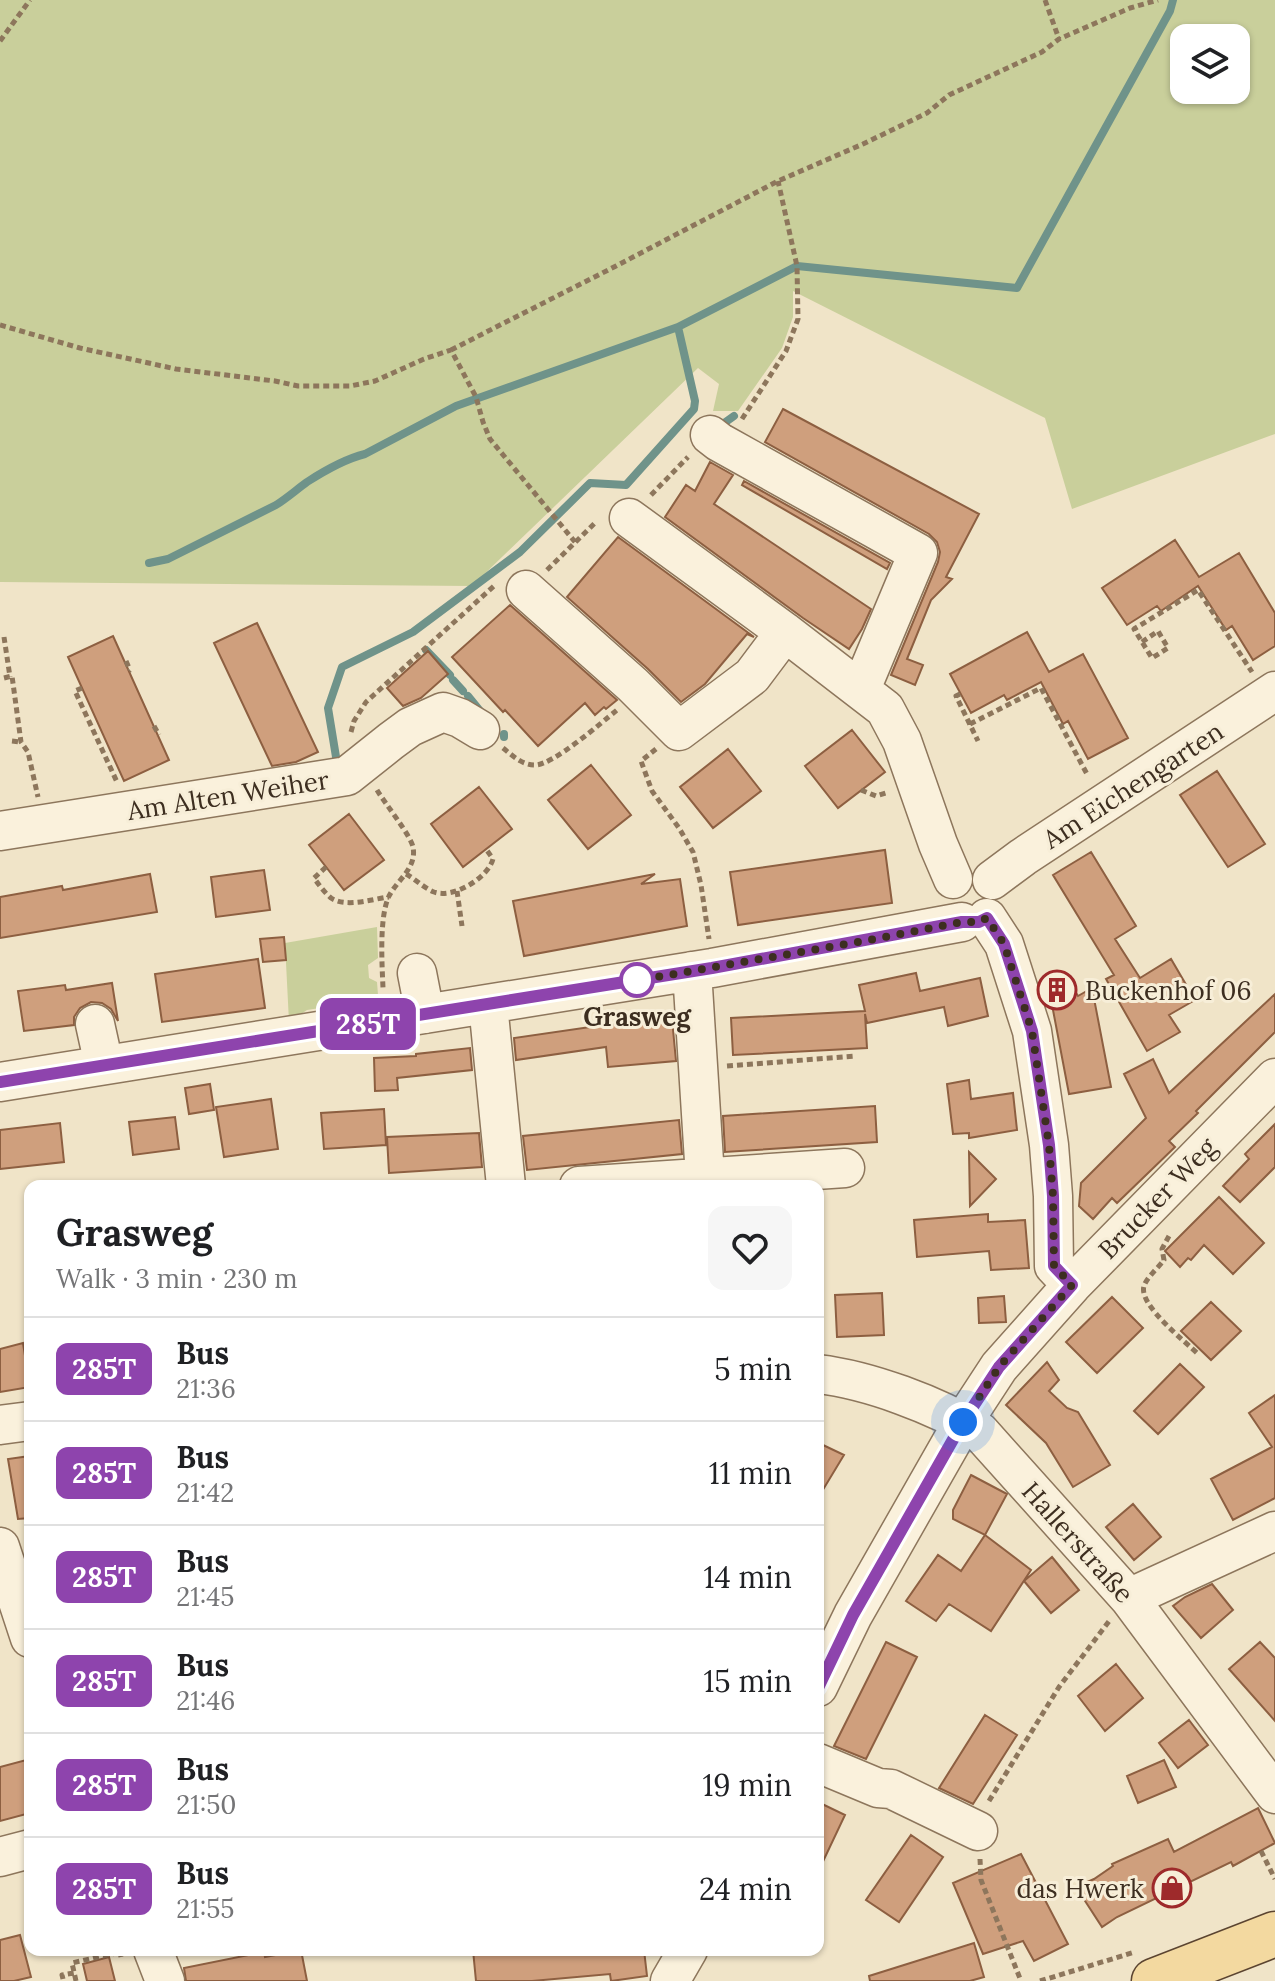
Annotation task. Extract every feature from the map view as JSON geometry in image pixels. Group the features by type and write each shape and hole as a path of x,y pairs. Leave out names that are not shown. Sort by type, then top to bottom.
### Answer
{"main road":[{"path":"1154,1981 1275,1934"}],"street":[{"path":"710,435 918,553 861,689"},
{"path":"629,518 885,709 902,741 953,879"},
{"path":"526,590 679,731 752,676 785,632"},
{"name":"Am Eichengarten","path":"992,880 1267,686"},
{"name":"Am Alten Weiher","path":"0,831 347,776 410,727 443,712 480,730"},
{"path":"0,1082 702,970 975,920 997,904 998,896 992,880 977,871 968,871 953,879 945,894 946,903 949,911 975,920 1004,944 1032,1031 1049,1145 1054,1266 1072,1285"},
{"path":"702,970 698,1068 705,1177"},
{"path":"417,973 425,1014"},
{"path":"488,1004 505,1180"},
{"path":"95,1024 104,1065"},
{"name":"Brucker Weg","path":"824,1675 853,1615 963,1422 999,1367 1072,1285 1275,1078"},
{"path":"663,1180 845,1168"},
{"name":"Hallerstraße","path":"824,1374 895,1393 980,1432 1129,1598 1275,1794"},
{"path":"0,1425 24,1422"},
{"path":"1129,1598 1275,1531"},
{"path":"0,1547 19,1632"},
{"path":"824,1766 878,1788 891,1789 978,1831"},
{"path":"0,1857 24,1851"},
{"path":"670,1981 685,1956"},
{"path":"138,1958 165,1981"}],"path":[{"path":"0,41 30,0"},
{"path":"1045,0 1059,39"},
{"path":"0,325 80,348 176,369 298,386 350,386 375,381 451,350 778,181 927,113 949,95 1042,52 1059,39 1130,8 1158,0"},
{"path":"383,1021 382,932 389,897 406,874 414,856 413,844 355,759 350,737 354,721 366,702 501,579 511,576 526,590 612,509 629,518 710,435 742,419 786,351 798,319 797,266 778,181"},
{"path":"451,350 477,400 490,439 575,542"},
{"path":"1142,642 1158,631 1168,648 1152,658 1142,642 1134,629 1198,590 1267,686"},
{"path":"4,637 7,678 12,676 21,742 28,752 38,798"},
{"path":"126,661 129,671"},
{"path":"82,688 75,691 119,787"},
{"path":"970,724 1041,688 1090,779"},
{"path":"480,730 522,763 536,765 550,761 640,693"},
{"path":"960,694 956,696 978,741"},
{"path":"154,726 159,735"},
{"path":"12,741 21,742"},
{"path":"641,761 652,791 693,852 701,885 702,970"},
{"path":"406,874 436,893 457,891 490,868 493,859 486,849"},
{"path":"326,867 314,878 334,901 354,903 389,897"},
{"path":"457,891 462,926"},
{"path":"698,1068 856,1056"},
{"path":"1169,1236 1162,1249 1164,1260 1144,1285 1144,1297 1151,1308 1199,1355"},
{"path":"1021,1981 981,1880 977,1820 1059,1687 1129,1598"},
{"path":"1261,1851 1275,1879"},
{"path":"76,1981 72,1963 103,1956"},
{"path":"63,1979 62,1975 74,1973"}],"green space":[{"path":"0,0 1275,0 1275,434 1072,509 1045,418 793,291 793,317 782,348 738,411 713,411 719,384 698,368 472,586 0,582"},
{"path":"377,927 378,958 368,965 369,978 377,982 378,995 372,1000 307,1010 289,1022 285,943"}],"building":[{"path":"783,409 979,514 946,577 952,579 931,600 907,659 923,665 915,685 891,675 938,562 940,552 937,542 929,534 765,442"},
{"path":"710,462 733,475 714,504 871,609 849,649 665,517 686,485 695,491"},
{"path":"744,481 890,563 887,569 742,485"},
{"path":"618,537 754,637 747,634 705,684 681,702 567,597"},
{"path":"1175,540 1199,577 1239,553 1275,613 1275,646 1253,660 1232,626 1226,630 1198,586 1161,611 1157,606 1127,625 1102,588"},
{"path":"510,605 617,700 595,715 585,703 538,746 452,657"},
{"path":"257,623 318,752 296,762 272,766 214,643"},
{"path":"1027,632 1049,672 1083,654 1128,738 1088,759 1068,721 1063,724 1041,682 1007,700 1004,695 971,713 950,674"},
{"path":"113,636 169,760 124,781 68,657"},
{"path":"428,651 448,674 421,698 403,706 387,688"},
{"path":"852,730 885,772 838,808 805,766"},
{"path":"728,749 761,791 713,828 680,787"},
{"path":"591,765 631,815 588,849 548,800"},
{"path":"1217,771 1265,844 1228,867 1180,795"},
{"path":"479,787 512,829 463,867 431,824"},
{"path":"349,814 384,860 344,890 309,845"},
{"path":"885,850 892,903 738,925 730,872"},
{"path":"1091,852 1136,926 1115,939 1140,978 1171,959 1195,1000 1169,1015 1180,1032 1147,1051 1106,979 1114,975 1053,875"},
{"path":"264,870 270,910 216,917 211,877"},
{"path":"150,874 157,912 0,938 0,897 62,886 63,890"},
{"path":"655,874 641,884 680,879 687,926 524,956 513,901"},
{"path":"284,937 286,960 263,962 260,939"},
{"path":"258,959 265,1008 162,1022 155,974"},
{"path":"916,973 920,991 980,978 988,1016 948,1026 944,1007 867,1023 865,1014 867,1048 733,1055 731,1018 865,1011 859,985"},
{"path":"1064,973 1078,996 1092,988 1111,1087 1069,1094 1053,1010 1041,988"},
{"path":"112,983 118,1021 111,1009 102,1003 91,1002 80,1008 74,1017 74,1025 24,1031 18,991 65,985 66,990"},
{"path":"1275,994 1275,1032 1169,1141 1175,1147 1117,1203 1112,1198 1093,1219 1079,1206 1081,1183 1146,1118 1124,1074 1153,1059 1169,1093"},
{"path":"672,1019 676,1061 608,1067 606,1047 516,1060 514,1038"},
{"path":"470,1048 472,1070 397,1078 398,1090 375,1091 374,1058"},
{"path":"969,1080 971,1099 1013,1093 1017,1130 969,1138 969,1133 953,1134 947,1084"},
{"path":"210,1084 214,1110 189,1114 185,1088"},
{"path":"271,1099 278,1149 224,1157 216,1107"},
{"path":"875,1106 877,1142 725,1152 723,1116"},
{"path":"384,1109 386,1145 324,1149 321,1113"},
{"path":"175,1117 179,1149 133,1155 129,1122"},
{"path":"679,1120 682,1154 527,1170 523,1136"},
{"path":"60,1123 64,1162 0,1169 0,1130"},
{"path":"1275,1124 1275,1167 1240,1202 1223,1186 1249,1159 1245,1154"},
{"path":"479,1133 482,1167 389,1173 387,1137"},
{"path":"969,1152 996,1179 970,1206"},
{"path":"1219,1197 1264,1243 1233,1274 1204,1245 1180,1267 1165,1251"},
{"path":"988,1214 988,1222 1025,1220 1029,1268 991,1270 989,1251 917,1257 914,1220"},
{"path":"882,1293 884,1335 837,1337 835,1295"},
{"path":"1004,1296 1006,1322 979,1323 978,1298"},
{"path":"1112,1297 1143,1328 1097,1373 1066,1342"},
{"path":"1211,1302 1241,1331 1211,1360 1181,1331"},
{"path":"23,1343 24,1388 0,1392 0,1349"},
{"path":"1047,1362 1059,1380 1049,1391 1067,1408 1078,1412 1110,1465 1073,1487 1046,1443 1006,1405"},
{"path":"1180,1364 1204,1387 1158,1434 1134,1411"},
{"path":"1275,1395 1275,1498 1233,1520 1211,1479 1272,1447 1249,1413"},
{"path":"824,1445 844,1455 824,1488"},
{"path":"24,1457 24,1518 18,1519 8,1459"},
{"path":"971,1475 1007,1494 985,1535 953,1519 953,1510"},
{"path":"1133,1504 1161,1537 1134,1560 1106,1527"},
{"path":"985,1535 1031,1570 991,1631 949,1604 936,1621 906,1601 938,1555 961,1571"},
{"path":"1052,1557 1079,1590 1051,1613 1024,1581"},
{"path":"1212,1584 1233,1610 1201,1638 1173,1606"},
{"path":"886,1642 917,1657 866,1759 834,1746"},
{"path":"1260,1642 1275,1658 1275,1721 1229,1669"},
{"path":"1116,1664 1143,1698 1105,1731 1078,1696"},
{"path":"985,1715 1017,1735 973,1804 939,1788"},
{"path":"1189,1720 1208,1745 1178,1768 1159,1743"},
{"path":"1164,1760 1176,1787 1138,1803 1127,1776"},
{"path":"24,1761 24,1815 0,1821 0,1767"},
{"path":"824,1805 845,1815 824,1859"},
{"path":"1258,1808 1275,1843 1233,1866 1231,1862 1117,1917 1102,1927 1076,1887 1094,1879 1112,1864 1168,1839 1174,1852"},
{"path":"911,1835 943,1857 899,1922 866,1900"},
{"path":"1021,1854 1068,1944 1034,1961 1023,1941 983,1954 953,1883"},
{"path":"20,1935 31,1977 0,1981 0,1940"},
{"path":"974,1943 984,1977 970,1981 870,1981 869,1976"},
{"path":"244,1956 302,1956 307,1981 186,1981 184,1968"},
{"path":"474,1956 645,1956 647,1976 611,1981 610,1974 532,1981 476,1981"},
{"path":"109,1957 115,1981 87,1981 83,1964"}],"waterway":[{"path":"337,763 328,708 342,667 413,632 520,552 590,483 626,485 694,409 695,401 678,327 797,266 1017,288 1170,11 1173,0"},
{"path":"149,563 168,559 276,505 328,470 456,406 678,327"},
{"path":"718,425 734,416"},
{"path":"426,650 450,675"},
{"path":"453,680 463,691"},
{"path":"468,696 481,712"}],"bus line":[{"name":"285T","path":"0,1082 712,968 962,922 979,922 987,918 1004,944 1032,1031 1049,1145 1054,1266 1072,1285 999,1367 963,1422 853,1615 824,1675"}],"place":[{"name":"Grasweg","path":"637,980"},
{"name":"Buckenhof 06","path":"1057,990"},
{"name":"das Hwerk","path":"1172,1888"}],"route":[{"path":"637,980 634,981 962,922 979,922 987,918 1004,944 1032,1031 1049,1145 1054,1266 1072,1285 999,1367 963,1422"}]}
